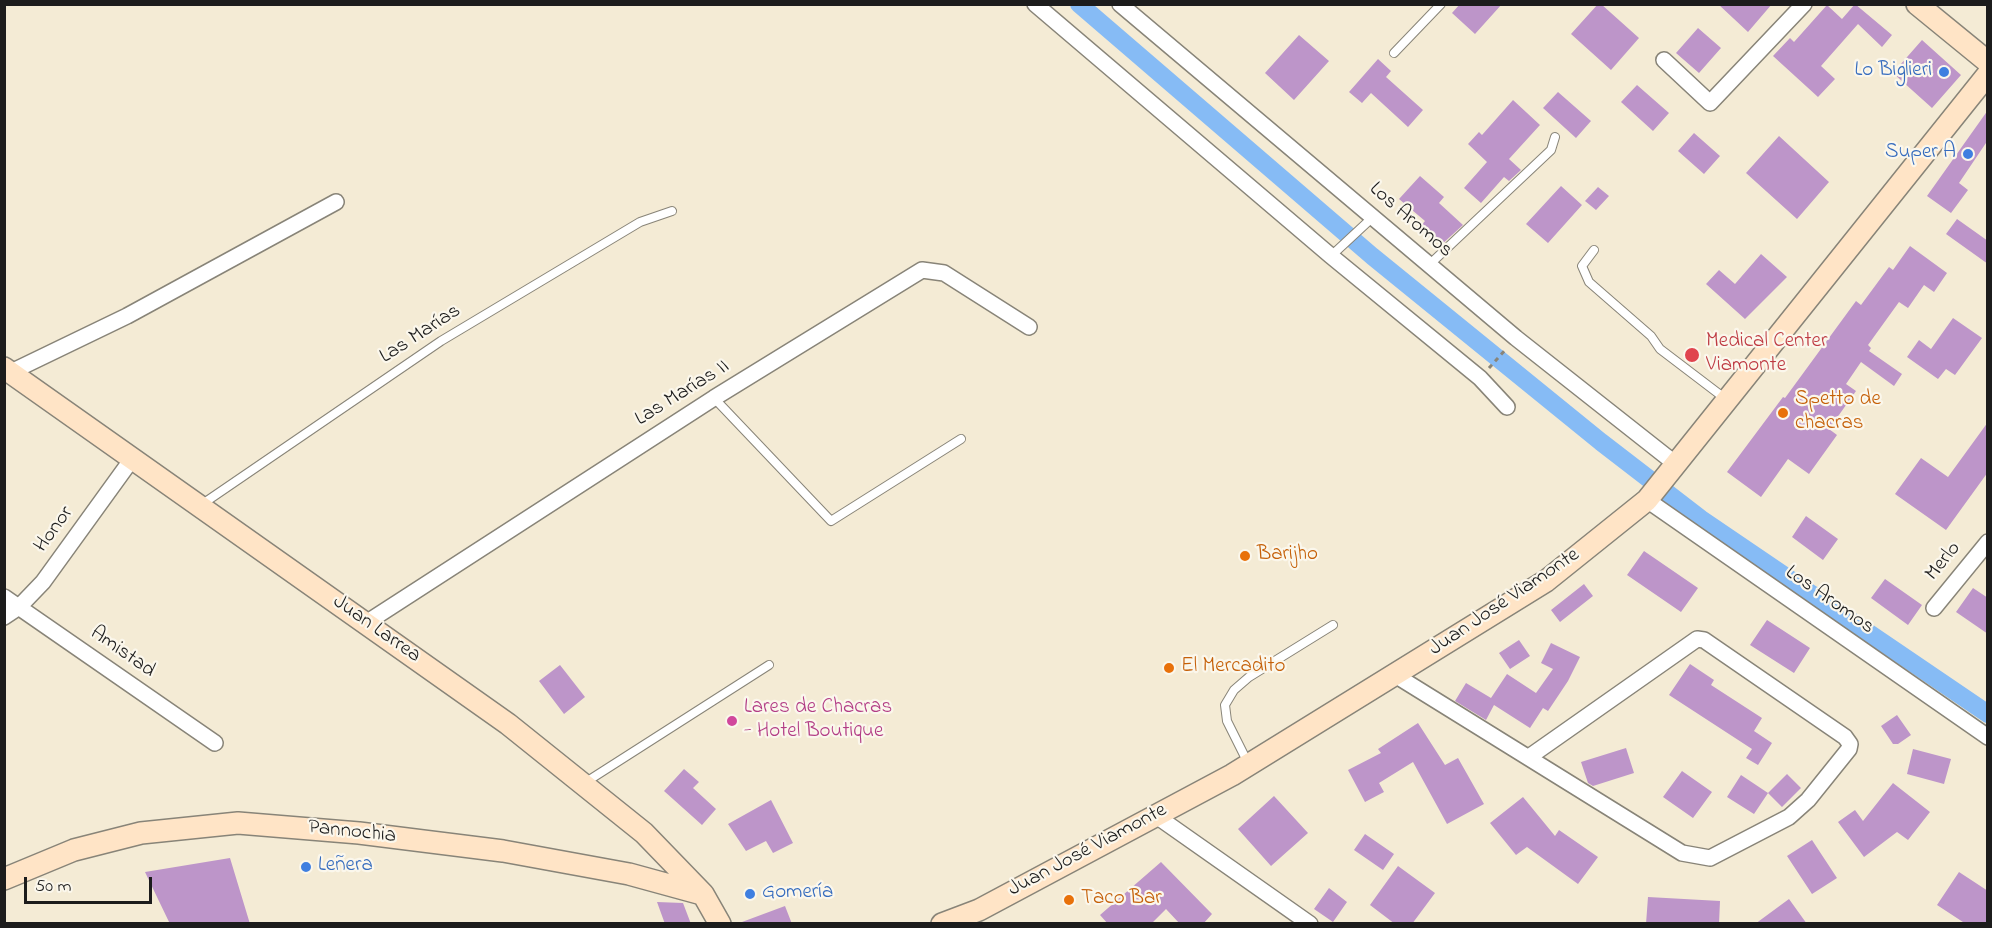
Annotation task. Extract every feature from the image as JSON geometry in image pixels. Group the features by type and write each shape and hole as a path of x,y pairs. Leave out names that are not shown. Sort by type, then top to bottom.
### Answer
{"main road":[{"path":"1917,4 1988,62"},
{"name":"Juan José Viamonte","path":"942,924 979,910 1248,764 1546,581 1647,500 1988,74"},
{"name":"Juan Larrea","path":"8,370 508,724 644,833 703,894 720,924"},
{"name":"Pannochia","path":"4,879 74,850 141,833 238,823 359,833 503,851 629,874 703,894"}],"street":[{"name":"Los Aromos","path":"1120,4 1516,338 1677,465"},
{"path":"1664,60 1710,103 1804,4"},
{"path":"1040,6 1331,256 1480,378 1507,407"},
{"path":"8,370 127,316 336,202"},
{"name":"Las Marías II","path":"366,623 714,398 922,270 944,273 1029,327"},
{"name":"Honor","path":"4,617 19,607 43,582 132,459"},
{"name":"Los Aromos","path":"1647,500 1988,737"},
{"name":"Merlo","path":"1934,608 1988,542"},
{"name":"Amistad","path":"4,597 215,743"},
{"path":"1395,675 1682,853 1710,858 1789,817 1808,800 1850,744 1845,737 1704,640 1697,639 1529,757"},
{"path":"1155,815 1310,924"}],"lane":[{"path":"1394,53 1441,4"},
{"path":"1429,265 1551,150 1555,137"},
{"name":"Las Marías","path":"200,506 441,342 640,222 672,211"},
{"path":"1331,256 1373,217"},
{"path":"1594,250 1582,266 1588,282 1651,336 1660,349 1728,401"},
{"path":"714,398 831,520 961,439"},
{"path":"1248,764 1227,721 1225,705 1234,690 1249,677 1333,625"},
{"path":"584,784 769,665"}],"path":[{"path":"1480,378 1516,338"}],"building":[{"path":"1460,4 1502,4 1475,34 1452,13"},
{"path":"1598,4 1601,4 1639,38 1611,70 1571,34"},
{"path":"1718,4 1772,4 1748,32"},
{"path":"1855,4 1892,35 1882,47 1858,24 1821,66 1835,79 1818,97 1773,56 1790,38 1794,42 1827,5 1842,19"},
{"path":"1698,28 1721,48 1699,73 1676,53"},
{"path":"1299,35 1329,61 1294,100 1265,73"},
{"path":"1922,40 1961,75 1932,108 1893,73"},
{"path":"1378,59 1391,71 1386,77 1423,110 1408,127 1371,93 1362,103 1349,92"},
{"path":"1637,85 1669,113 1653,131 1621,102"},
{"path":"1558,92 1591,121 1576,138 1543,108"},
{"path":"1513,100 1540,125 1509,159 1521,170 1509,181 1504,177 1481,203 1464,188 1487,162 1468,144 1479,132 1482,135"},
{"path":"1988,110 1988,140 1959,183 1968,190 1951,213 1927,196"},
{"path":"1694,133 1720,156 1704,174 1678,151"},
{"path":"1779,136 1829,182 1797,219 1746,173"},
{"path":"1420,176 1444,197 1439,203 1463,225 1441,245 1420,227 1425,221 1399,199"},
{"path":"1561,186 1582,205 1548,243 1526,224"},
{"path":"1598,187 1609,196 1596,210 1585,201"},
{"path":"1957,219 1988,241 1988,264 1946,234"},
{"path":"1910,246 1947,273 1934,292 1924,285 1908,308 1899,302 1868,345 1871,348 1869,351 1902,374 1894,386 1861,362 1846,384 1856,391 1829,429 1837,435 1809,474 1788,459 1761,497 1727,472 1856,301 1861,305 1889,267 1893,270"},
{"path":"1761,254 1787,277 1745,319 1706,284 1719,270 1735,284"},
{"path":"1953,318 1982,338 1955,375 1946,369 1938,379 1907,357 1919,340 1931,349"},
{"path":"1988,422 1988,472 1946,530 1895,494 1921,458 1948,477"},
{"path":"1806,516 1838,539 1823,560 1792,537"},
{"path":"1644,551 1698,588 1681,612 1627,575"},
{"path":"1885,579 1922,605 1908,625 1871,598"},
{"path":"1584,584 1593,596 1560,622 1551,610"},
{"path":"1973,588 1988,598 1988,634 1956,612"},
{"path":"1767,620 1810,648 1794,673 1750,645"},
{"path":"1519,640 1530,656 1510,669 1499,653"},
{"path":"1551,643 1580,657 1568,681 1548,711 1543,708 1530,728 1494,705 1486,720 1455,701 1466,683 1491,698 1507,674 1536,693 1553,669 1541,663"},
{"path":"1690,664 1714,680 1711,685 1762,718 1754,731 1772,743 1758,765 1746,758 1752,749 1669,695"},
{"path":"560,665 585,697 564,714 539,681"},
{"path":"1897,715 1911,735 1898,744 1893,744 1881,726"},
{"path":"1418,723 1445,765 1458,758 1484,804 1447,824 1413,762 1379,783 1384,792 1365,802 1348,770 1381,753 1378,749"},
{"path":"1626,748 1634,773 1593,786 1588,783 1581,762"},
{"path":"1913,749 1951,759 1944,784 1907,774"},
{"path":"684,769 699,782 693,788 716,809 702,825 664,791"},
{"path":"1682,771 1712,792 1693,818 1663,797"},
{"path":"1787,774 1801,788 1782,807 1768,793"},
{"path":"1741,775 1768,793 1754,814 1727,797"},
{"path":"1893,783 1930,812 1908,840 1897,832 1864,857 1838,822 1855,810 1863,821"},
{"path":"1274,796 1308,833 1271,866 1238,829"},
{"path":"1523,797 1555,836 1559,830 1598,857 1578,884 1527,847 1516,855 1490,823"},
{"path":"771,800 793,843 773,853 766,841 746,851 728,824"},
{"path":"1365,834 1394,854 1383,870 1354,850"},
{"path":"1812,840 1837,878 1812,894 1787,856"},
{"path":"230,858 250,924 170,924 145,872"},
{"path":"1161,862 1212,914 1203,924 1180,924 1166,909 1151,924 1108,924 1100,915"},
{"path":"1398,866 1435,893 1412,924 1395,924 1370,905"},
{"path":"1959,872 1988,891 1988,924 1966,924 1937,905"},
{"path":"1329,888 1347,902 1333,922 1314,909"},
{"path":"1648,897 1720,901 1719,924 1646,924"},
{"path":"1789,899 1807,924 1755,924"},
{"path":"657,902 683,903 691,924 665,924"},
{"path":"785,906 792,924 742,924 742,922"}],"waterway":[{"path":"1079,4 1372,256 1601,442 1701,519 1988,714"}],"place":[{"name":"Lo Biglieri","path":"1944,72"},
{"name":"Super A","path":"1968,154"},
{"name":"Medical Center Viamonte","path":"1692,355"},
{"name":"Spetto de chacras","path":"1783,413"},
{"name":"Barijho","path":"1245,556"},
{"name":"El Mercadito","path":"1169,668"},
{"name":"Lares de Chacras - Hotel Boutique","path":"732,721"},
{"name":"Leñera","path":"306,867"},
{"name":"Gomería","path":"750,894"},
{"name":"Taco Bar","path":"1069,900"}]}
